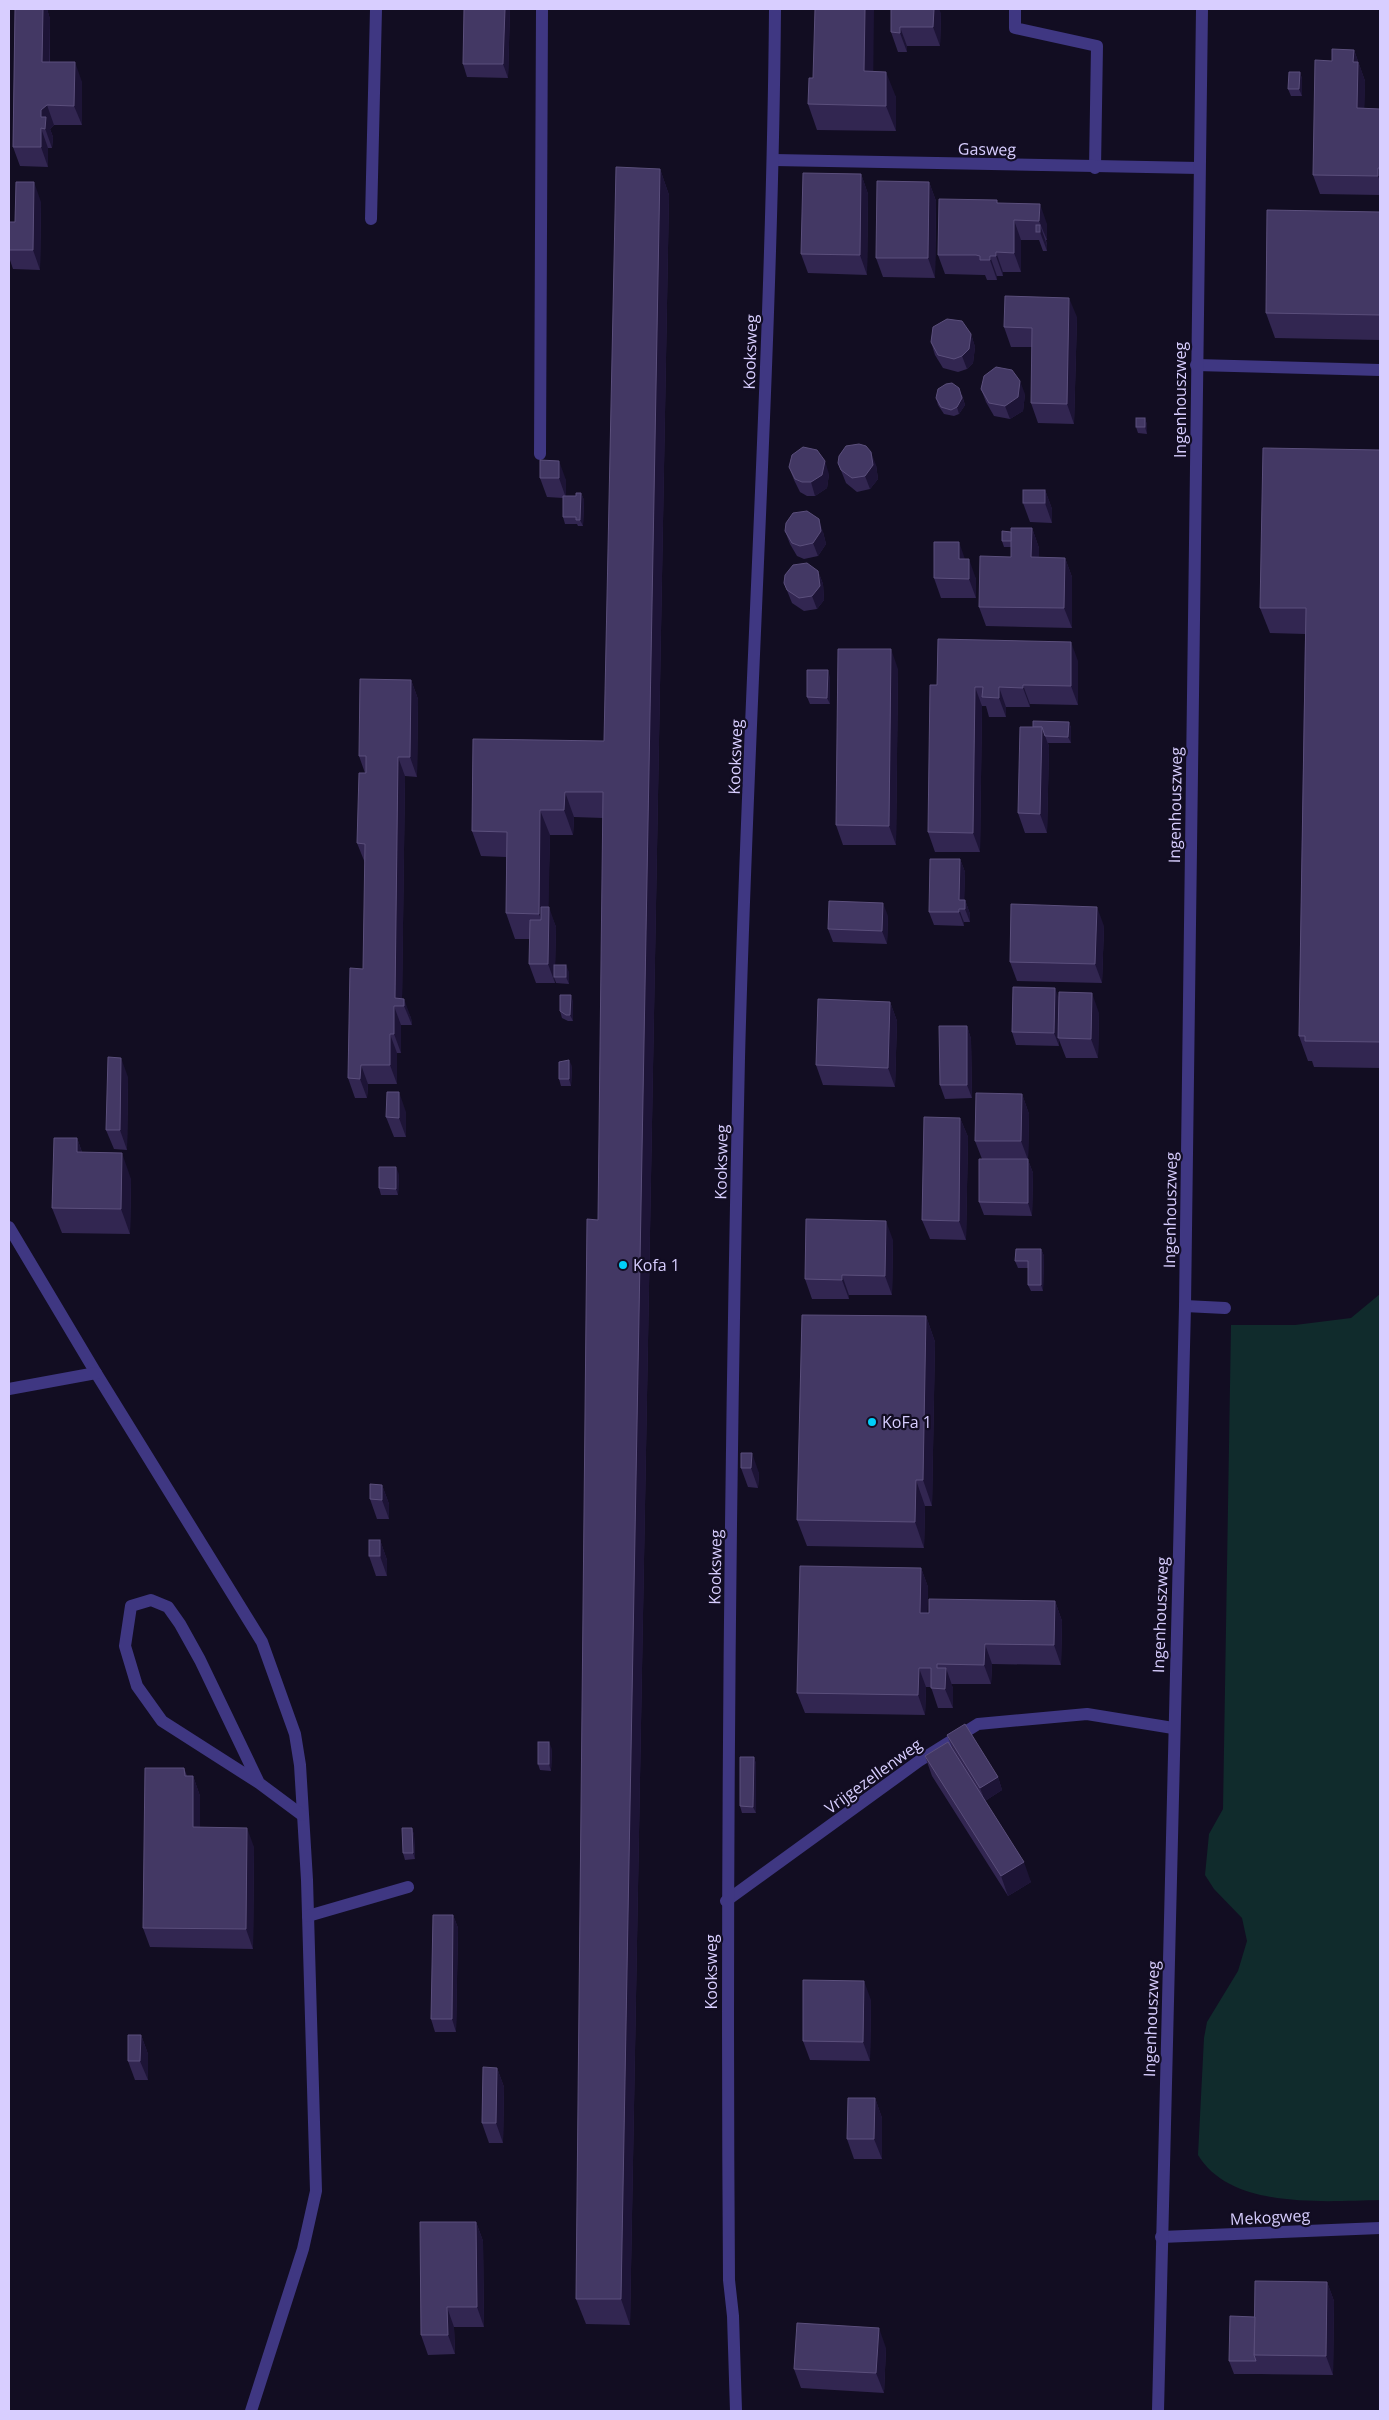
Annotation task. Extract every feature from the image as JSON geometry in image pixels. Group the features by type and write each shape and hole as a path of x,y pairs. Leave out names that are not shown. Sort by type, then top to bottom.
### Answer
{"street":[{"path":"371,219 376,9"},
{"path":"540,454 542,9"},
{"name":"Kooksweg","path":"736,2411 733,2316 728,2280 726,1901 739,1055 774,160 775,9"},
{"path":"1015,9 1015,28 1097,46 1095,168"},
{"name":"Ingenhouszweg","path":"1158,2411 1173,1728 1185,1306 1202,9"},
{"name":"Gasweg","path":"774,160 1095,168 1199,168"},
{"path":"1196,365 1380,370"},
{"path":"9,1227 96,1373 262,1642 295,1734 300,1765 308,1916 316,2191 303,2249 251,2411"},
{"path":"1185,1306 1225,1308"},
{"path":"9,1388 96,1373"},
{"path":"259,1783 200,1660 168,1607 151,1600 132,1606 125,1646 137,1686 162,1721 259,1783 302,1815"},
{"name":"Vrijgezellenweg","path":"726,1901 918,1761 978,1724 1087,1714 1173,1728"},
{"path":"308,1916 408,1887"},
{"name":"Mekogweg","path":"1161,2237 1380,2228"}],"green space":[{"path":"1380,1294 1380,2200 1307,2201 1256,2194 1233,2185 1213,2173 1198,2155 1204,2038 1207,2022 1238,1971 1247,1941 1242,1918 1214,1889 1205,1875 1209,1834 1223,1809 1231,1325 1295,1325 1351,1318"}],"building":[{"path":"15,9 43,9 42,62 75,62 74,106 47,105 41,110 41,117 46,117 45,129 41,128 41,147 13,147"},
{"path":"464,9 505,9 503,64 463,64"},
{"path":"815,9 865,9 864,71 886,72 886,106 808,104 809,78 813,78"},
{"path":"891,9 934,9 933,27 900,27 900,33 891,32"},
{"path":"1332,49 1354,50 1353,62 1358,62 1357,108 1380,109 1380,168 1378,168 1378,176 1313,175 1315,60 1332,61"},
{"path":"1289,72 1300,72 1299,89 1288,89"},
{"name":"Kofa 1","path":"616,167 660,169 621,2299 576,2299 587,1219 598,1220 603,792 565,792 564,810 540,810 539,914 506,913 507,832 472,831 473,739 604,741"},
{"path":"803,173 861,174 860,255 801,254"},
{"path":"877,181 929,182 928,258 876,258"},
{"path":"16,182 34,182 33,250 9,250 9,222 15,222"},
{"path":"939,199 997,200 997,203 1040,204 1039,221 1014,220 1014,253 996,252 996,256 990,256 990,260 980,260 980,256 976,255 938,255"},
{"path":"1267,210 1380,212 1380,315 1266,313"},
{"path":"1036,225 1040,225 1040,232 1036,232"},
{"path":"1005,296 1069,298 1067,404 1031,403 1032,328 1004,327"},
{"path":"947,319 962,321 971,334 969,349 962,356 954,359 938,355 931,342 933,327"},
{"path":"996,367 1012,370 1020,381 1018,397 1005,406 989,403 981,389 984,376"},
{"path":"952,383 959,388 962,398 957,407 951,410 941,407 936,398 938,389"},
{"path":"1136,418 1145,418 1145,427 1136,427"},
{"path":"859,444 866,446 871,452 873,465 865,476 852,478 841,470 838,463 839,456 846,446"},
{"path":"803,447 817,450 825,461 822,475 811,482 802,482 795,479 789,467 792,455"},
{"path":"1263,448 1380,450 1380,1042 1305,1041 1305,1036 1299,1036 1306,608 1260,608"},
{"path":"540,460 559,461 559,478 540,478"},
{"path":"1023,490 1045,490 1045,503 1023,503"},
{"path":"576,493 581,493 580,520 576,520 576,517 563,517 563,496 576,496"},
{"path":"807,511 819,519 821,531 813,543 800,546 792,543 785,531 786,523 793,513"},
{"path":"1011,528 1032,528 1031,557 1065,558 1064,608 979,607 980,556 1011,557"},
{"path":"1002,531 1011,532 1011,541 1002,541"},
{"path":"934,542 959,542 959,559 969,559 969,579 934,578"},
{"path":"807,563 818,571 820,586 812,596 799,598 787,590 784,583 785,575 793,565"},
{"path":"938,639 1071,642 1071,686 1023,685 1023,688 999,687 999,698 982,697 983,687 975,687 973,833 928,832 930,685 937,685"},
{"path":"838,649 891,649 889,826 836,825"},
{"path":"807,670 828,670 827,698 807,697"},
{"path":"360,679 411,680 410,757 398,757 395,998 404,999 404,1006 394,1006 394,1034 390,1034 390,1065 361,1065 360,1079 348,1078 350,968 363,969 365,844 357,843 359,773 366,773 366,756 359,756"},
{"path":"1033,721 1069,722 1068,737 1045,736 1042,727 1033,727"},
{"path":"1020,727 1042,727 1040,814 1018,813"},
{"path":"930,859 960,859 959,900 965,900 965,909 959,909 959,912 929,912"},
{"path":"829,901 883,903 882,931 828,929"},
{"path":"1011,904 1097,907 1095,964 1010,962"},
{"path":"541,907 549,907 548,964 529,964 530,920 541,920"},
{"path":"554,965 566,965 566,977 554,977"},
{"path":"1013,987 1055,988 1054,1033 1012,1032"},
{"path":"1059,992 1092,993 1091,1039 1058,1038"},
{"path":"560,995 571,995 570,1015 560,1011"},
{"path":"818,999 890,1002 888,1068 816,1065"},
{"path":"939,1026 967,1026 967,1085 940,1085"},
{"path":"108,1057 121,1058 120,1130 106,1130"},
{"path":"569,1060 569,1079 559,1079 559,1062"},
{"path":"387,1092 399,1092 399,1118 386,1117"},
{"path":"976,1093 1022,1094 1021,1141 975,1141"},
{"path":"924,1117 960,1118 959,1221 922,1220"},
{"path":"54,1138 77,1138 77,1152 122,1153 121,1209 52,1208"},
{"path":"979,1159 1028,1159 1028,1203 979,1202"},
{"path":"379,1167 396,1167 396,1189 379,1188"},
{"path":"806,1219 886,1221 885,1276 842,1275 842,1280 805,1279"},
{"path":"1016,1249 1041,1249 1041,1285 1028,1285 1028,1261 1015,1261"},
{"name":"KoFa 1","path":"802,1315 926,1316 923,1480 916,1480 915,1522 797,1520"},
{"path":"741,1453 752,1453 751,1468 741,1468"},
{"path":"370,1484 382,1485 382,1500 370,1499"},
{"path":"369,1540 380,1540 380,1556 369,1556"},
{"path":"800,1566 921,1568 920,1613 929,1613 929,1599 1055,1601 1054,1645 985,1644 984,1665 937,1664 937,1668 946,1668 945,1689 931,1688 931,1668 919,1668 918,1695 797,1693"},
{"path":"965,1724 998,1777 980,1788 947,1735"},
{"path":"538,1742 549,1742 549,1764 538,1764"},
{"path":"948,1742 1024,1862 1001,1876 925,1756"},
{"path":"740,1757 754,1757 753,1807 740,1806"},
{"path":"145,1768 184,1768 185,1776 193,1776 193,1827 247,1828 246,1929 143,1928"},
{"path":"402,1828 412,1828 413,1853 403,1853"},
{"path":"433,1915 453,1915 452,2019 431,2019"},
{"path":"803,1980 864,1981 863,2042 803,2041"},
{"path":"128,2035 141,2035 140,2061 128,2061"},
{"path":"483,2067 497,2068 496,2123 482,2123"},
{"path":"848,2098 875,2098 874,2139 847,2139"},
{"path":"420,2222 476,2222 477,2307 447,2307 448,2335 421,2335"},
{"path":"1255,2281 1327,2282 1326,2356 1254,2355"},
{"path":"1230,2316 1255,2317 1254,2355 1256,2361 1229,2361"},
{"path":"797,2323 879,2328 876,2373 794,2369"}],"place":[{"name":"Kofa 1","path":"623,1265"},
{"name":"KoFa 1","path":"872,1422"}]}
